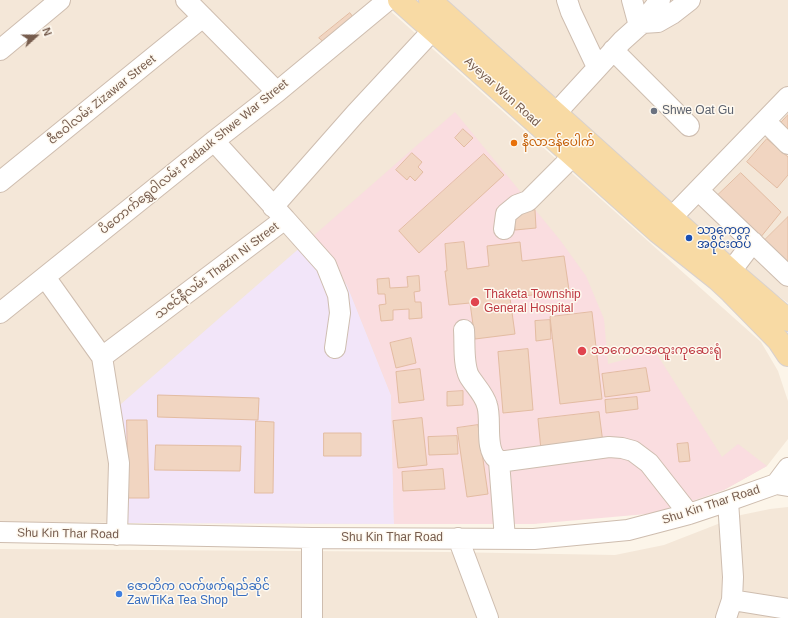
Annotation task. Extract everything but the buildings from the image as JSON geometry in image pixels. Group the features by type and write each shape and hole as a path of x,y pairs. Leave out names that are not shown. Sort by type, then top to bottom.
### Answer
{"main road":[{"name":"Ayeyar Wun Road","path":"399,0 573,156 665,224"},
{"name":"Ayeyar Wun Road","path":"430,0 556,113 665,224"},
{"path":"665,224 726,281 778,340 788,355"},
{"path":"726,281 788,320"}],"street":[{"path":"0,50 60,0"},
{"path":"186,0 277,92"},
{"name":"ပိတောက်ရွှေဝါလမ်း Padauk Shwe War Street","path":"0,313 277,92 388,0"},
{"path":"567,0 571,12 597,67"},
{"path":"632,0 640,25"},
{"path":"556,113 597,67 640,25 660,0"},
{"path":"640,25 658,22 672,14 690,0"},
{"name":"ဇီဇဝါလမ်း Zizawar Street","path":"0,182 203,17"},
{"path":"336,348 340,313 338,295 326,265 279,213 355,114 433,30"},
{"path":"614,50 689,126"},
{"path":"665,224 788,97"},
{"path":"765,121 788,144"},
{"name":"သဇင်နီလမ်း Thazin Ni Street","path":"102,357 279,213 214,141"},
{"path":"504,229 506,214 517,205 528,200 573,156"},
{"path":"698,190 788,276"},
{"path":"726,281 753,242"},
{"path":"45,277 102,357 119,463 117,535"},
{"path":"464,330 466,367 469,376 485,399 488,406 490,446 492,453 499,461 506,539"},
{"path":"499,461 609,447 633,451 649,463 688,514"},
{"name":"Shu Kin Thar Road","path":"0,532 312,538 534,539 628,530 688,514 782,485 788,468"},
{"path":"728,501 733,577 729,609 778,611"},
{"path":"312,538 312,618"},
{"path":"458,538 488,618"}],"shaded area":[{"path":"0,0 378,0 761,342 778,371 788,401 788,439 767,466 724,490 533,524 0,522"},
{"name":"Shwe Oat Gu","path":"446,0 788,0 788,303 752,277"},
{"name":"Thaketa Township General Hospital","path":"455,112 560,240 586,276 604,319 608,364 631,358 651,345 722,457 738,444 767,466 724,490 658,513 533,524 394,524 391,395 347,285 311,238"},
{"path":"311,238 347,285 391,395 394,524 122,523 121,404"},
{"path":"788,507 788,618 0,618 0,549 446,552 615,555 664,545 741,515"}],"place":[{"name":"Shwe Oat Gu","path":"654,111"},
{"name":"နီလာဒန်ပေါက်","path":"514,143"},
{"name":"သာကေတ အဝိုင်းထိပ်","path":"689,238"},
{"name":"Thaketa Township General Hospital","path":"475,302"},
{"name":"သာကေတအထူးကုဆေးရုံ","path":"582,351"},
{"name":"ဇောတိက လက်ဖက်ရည်ဆိုင် ZawTiKa Tea Shop","path":"119,594"}]}
